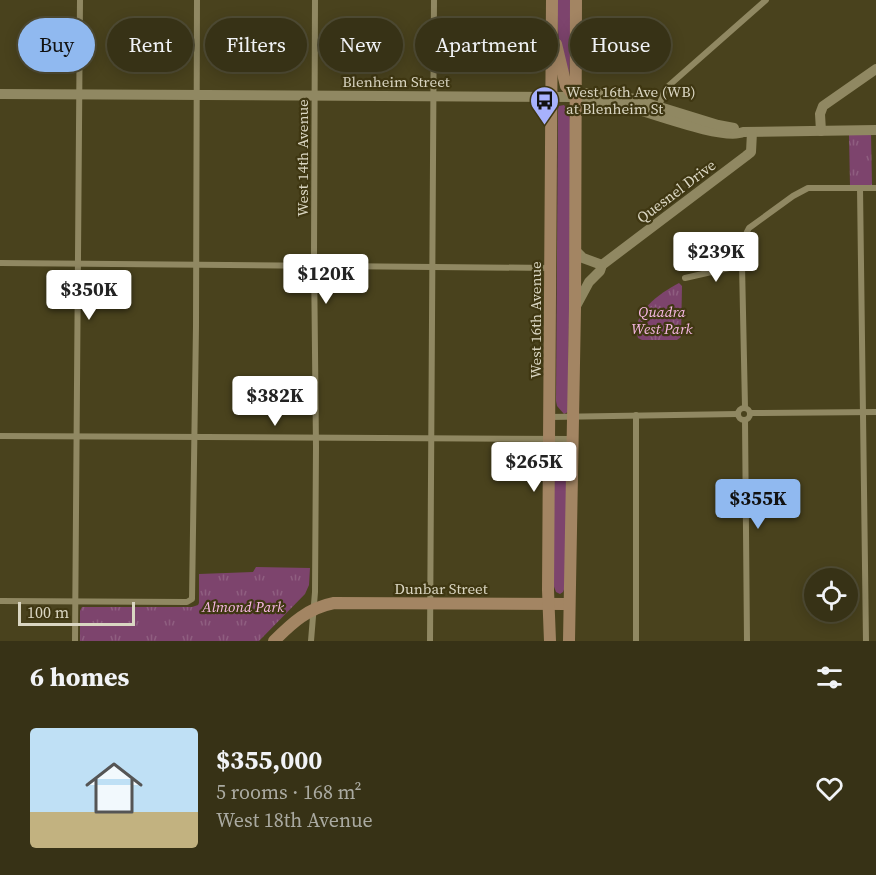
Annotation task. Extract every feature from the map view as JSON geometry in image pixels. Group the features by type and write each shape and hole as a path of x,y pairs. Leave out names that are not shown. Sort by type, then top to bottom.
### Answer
{"main road":[{"name":"West 16th Avenue","path":"551,18 552,0"},
{"path":"569,641 575,308 576,0"},
{"path":"558,57 566,86 575,97"},
{"name":"West 16th Avenue","path":"550,641 551,72"},
{"name":"Dunbar Street","path":"313,609 334,603 569,604"},
{"path":"274,641 300,616 313,609"}],"street":[{"path":"75,641 80,0"},
{"path":"0,601 187,602 192,599 197,0"},
{"name":"West 14th Avenue","path":"311,641 316,439 315,0"},
{"path":"430,641 434,0"},
{"path":"657,111 666,89 766,0"},
{"path":"820,131 820,114 823,106 876,69"},
{"name":"Blenheim Street","path":"0,94 575,97 584,93 609,93 624,96 657,111 748,132 876,130"},
{"name":"Quesnel Drive","path":"575,308 589,282 603,265 751,152 748,132"},
{"path":"860,188 866,641"},
{"path":"751,414 745,407 742,265 743,241 749,228 793,196 808,189 876,188"},
{"path":"575,250 583,258 603,265"},
{"path":"0,263 550,268"},
{"path":"685,279 742,265"},
{"path":"738,414 739,410 745,407"},
{"path":"751,414 876,412"},
{"path":"550,417 738,414"},
{"path":"738,414 745,420"},
{"path":"745,420 751,414"},
{"path":"636,415 636,641"},
{"path":"745,420 747,641"},
{"path":"0,436 573,439"}],"green space":[{"path":"556,0 572,0 569,82 559,44"},
{"path":"564,105 569,112 571,129 568,412 564,414 556,401 558,109 559,106"},
{"path":"871,134 872,185 850,186 849,135"},
{"name":"Quadra West Park","path":"679,283 682,286 681,337 677,340 638,338 638,320 642,312 663,292"},
{"path":"560,443 563,445 568,466 567,582 560,594 556,592 553,584 554,458 557,445"},
{"name":"Almond Park","path":"256,567 310,568 309,585 305,594 259,641 80,641 82,607 192,607 199,603 199,574 253,572"}],"place":[{"name":"West 16th Ave (WB) at Blenheim St","path":"545,126"}]}
